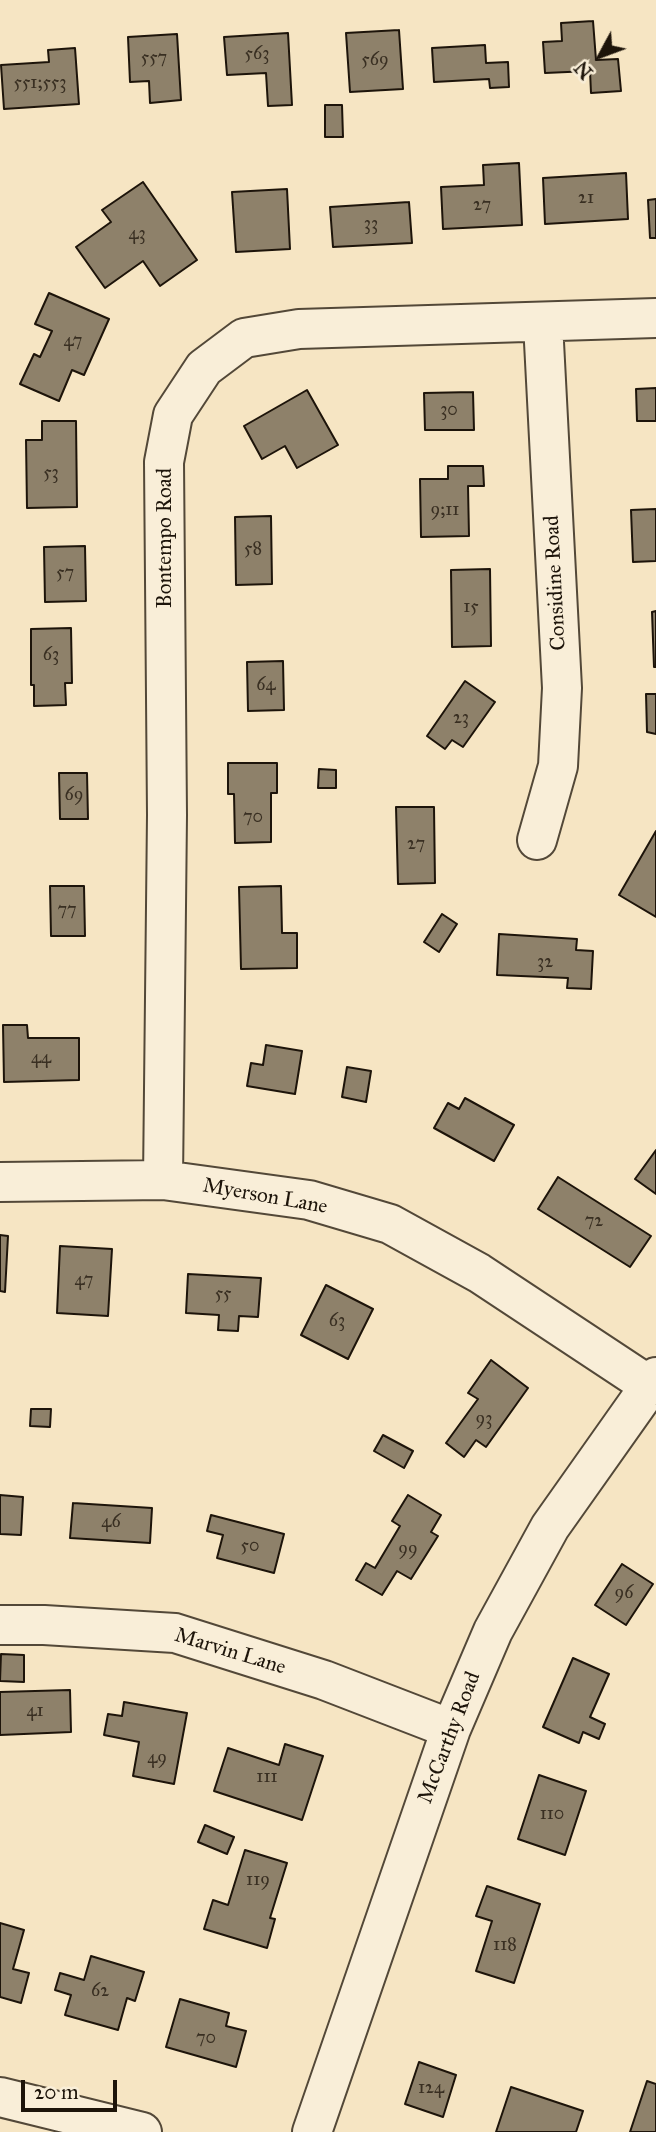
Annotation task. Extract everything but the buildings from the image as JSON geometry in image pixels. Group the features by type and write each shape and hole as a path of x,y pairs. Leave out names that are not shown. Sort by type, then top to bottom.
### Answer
{"street":[{"name":"Bontempo Road","path":"163,1180 167,814 164,462 173,415 204,368 244,338 299,329 656,318"},
{"name":"Considine Road","path":"537,841 558,766 562,688 543,323"},
{"name":"Myerson Lane","path":"0,1182 163,1180 309,1200 390,1224 479,1273 653,1381"},
{"name":"McCarthy Road","path":"312,2132 451,1728 494,1631 550,1527 653,1381"},
{"name":"Marvin Lane","path":"0,1625 175,1633 324,1680 451,1728"},
{"path":"0,2097 142,2132"}]}
